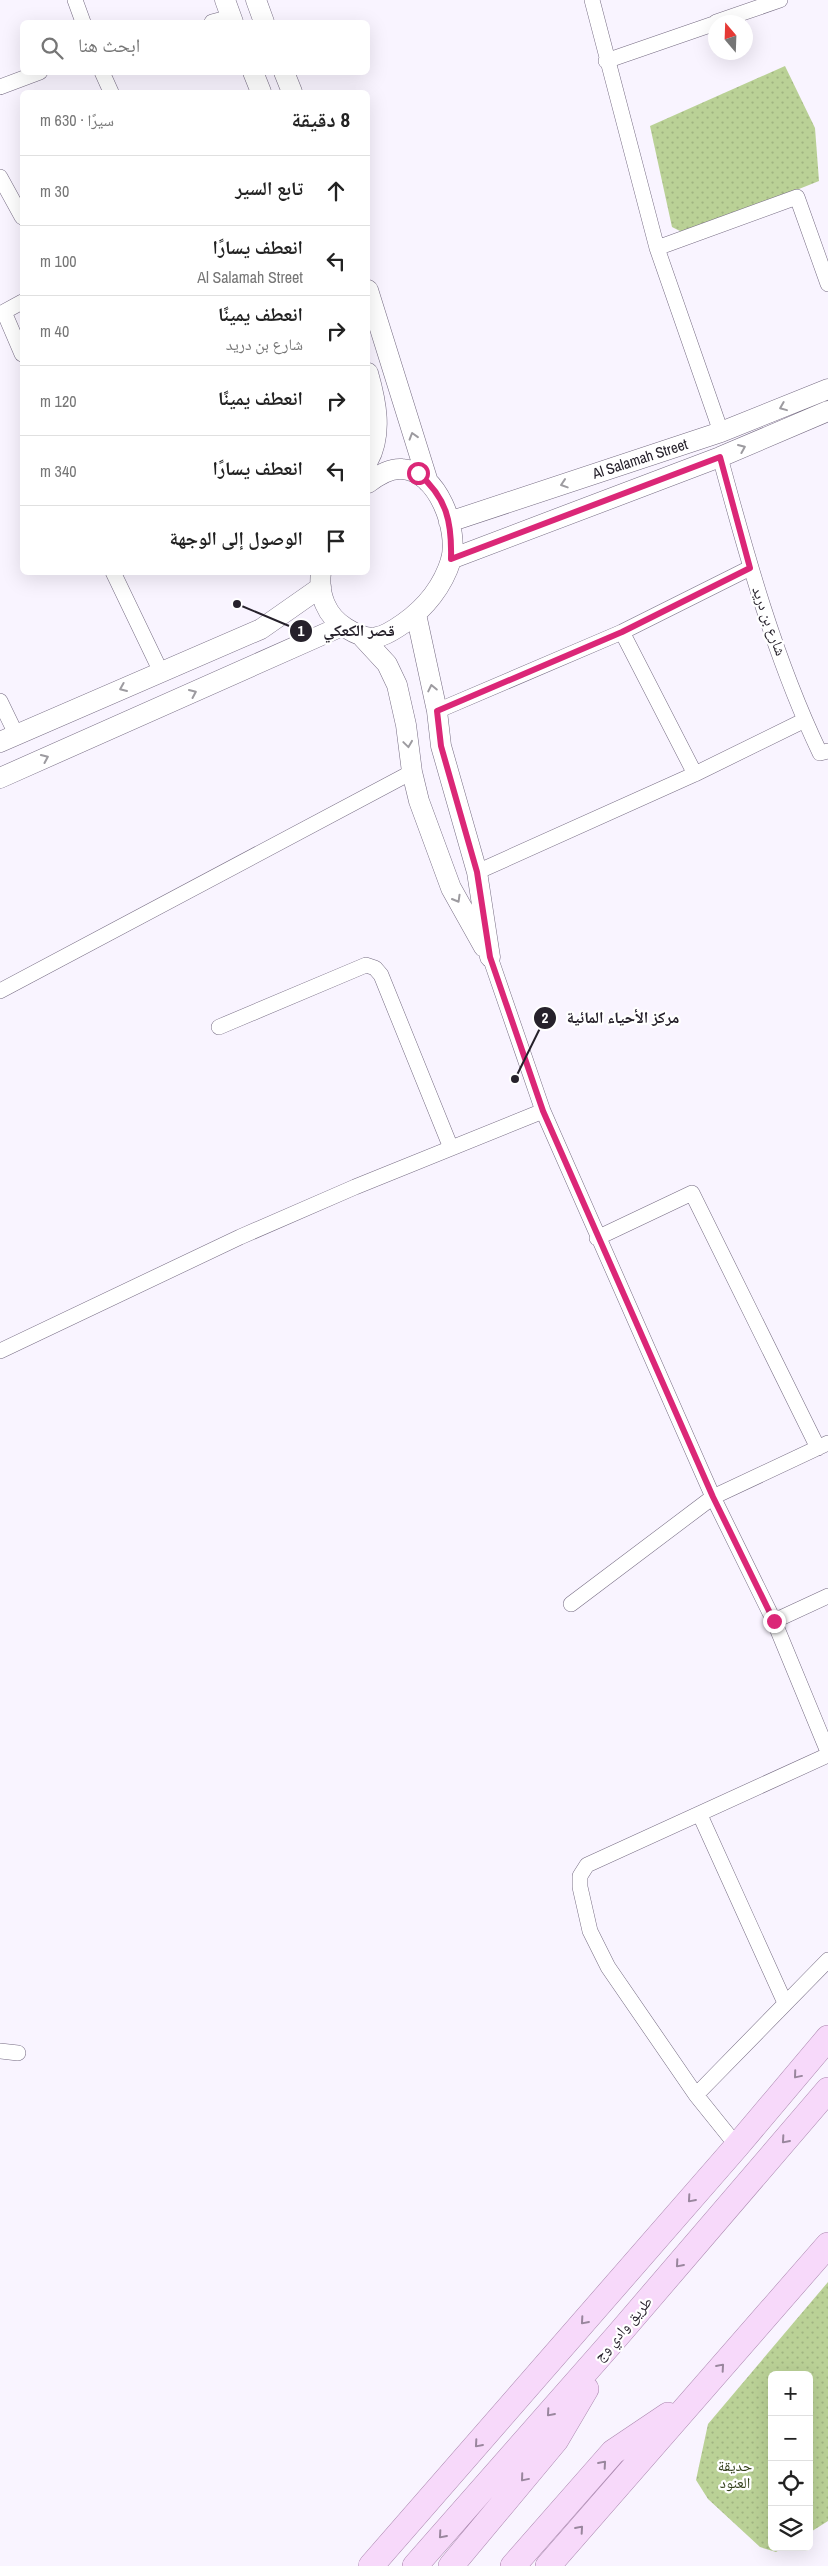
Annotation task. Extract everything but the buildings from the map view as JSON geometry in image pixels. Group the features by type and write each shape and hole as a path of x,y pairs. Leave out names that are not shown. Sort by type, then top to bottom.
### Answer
{"main road":[{"path":"371,2566 737,2146 828,2038"},
{"name":"طريق وادي وج","path":"415,2566 618,2336 828,2090"},
{"path":"548,2566 828,2245"},
{"path":"451,2566 556,2440 618,2336"},
{"path":"514,2566 613,2452 698,2394"}],"street":[{"path":"75,0 82,20"},
{"path":"256,0 263,20"},
{"path":"592,0 606,61 656,248 721,432"},
{"path":"738,15 780,0"},
{"path":"216,20 230,13"},
{"path":"606,61 708,26"},
{"path":"0,87 32,75"},
{"path":"103,75 110,90"},
{"path":"254,75 260,90"},
{"path":"285,75 291,90"},
{"path":"0,178 20,213"},
{"path":"656,248 797,197 828,284"},
{"path":"370,296 428,482"},
{"path":"20,303 2,313 20,350"},
{"path":"370,380 374,395 377,423 373,450 370,457"},
{"name":"Al Salamah Street","path":"449,522 721,432 828,389"},
{"name":"Al Salamah Street","path":"451,559 720,457 828,411"},
{"name":"شارع بن دريد","path":"720,457 750,568 805,720 824,752"},
{"path":"363,638 388,634 416,614 439,587 451,559 452,534 445,507 434,488 428,482 418,473 402,469 380,474 370,482"},
{"path":"437,711 622,632 750,568"},
{"path":"114,575 161,672"},
{"path":"321,580 325,608 342,626 363,638 387,664 397,686 406,725 412,772 419,801 451,888 490,957"},
{"path":"0,702 8,738 261,629 321,580"},
{"path":"416,614 437,711 441,746 477,872 490,957 543,1111 597,1238 713,1497 774,1621 828,1754 700,1815 587,1865 580,1876 580,1886 590,1931 608,1967 696,2096 737,2146"},
{"path":"0,778 342,626"},
{"path":"622,632 695,774"},
{"path":"238,639 251,667"},
{"path":"477,872 695,774 805,720"},
{"path":"0,991 412,772"},
{"path":"219,1027 366,965 375,968 381,975 451,1148"},
{"path":"0,1351 240,1238 543,1111"},
{"path":"571,1604 713,1497 823,1446 692,1193 597,1238"},
{"path":"774,1621 828,1596"},
{"path":"700,1815 785,2004"},
{"path":"696,2096 828,1960"},
{"path":"0,2051 18,2053"}],"green space":[{"path":"785,66 815,128 819,181 686,234 672,227 650,126"},
{"name":"حديقة العنود","path":"828,2282 828,2521 813,2530 813,2371 768,2371 768,2550 760,2547 708,2499 696,2480 708,2424"}],"place":[{"name":"قصر الكعكي","path":"237,604"},
{"name":"مركز الأحياء المائية","path":"515,1079"}],"route":[{"path":"418,473 434,488 445,507 452,534 451,559 720,457 750,568 622,632 437,711 441,746 477,872 490,957 543,1111 597,1238 713,1497 774,1621"}]}
